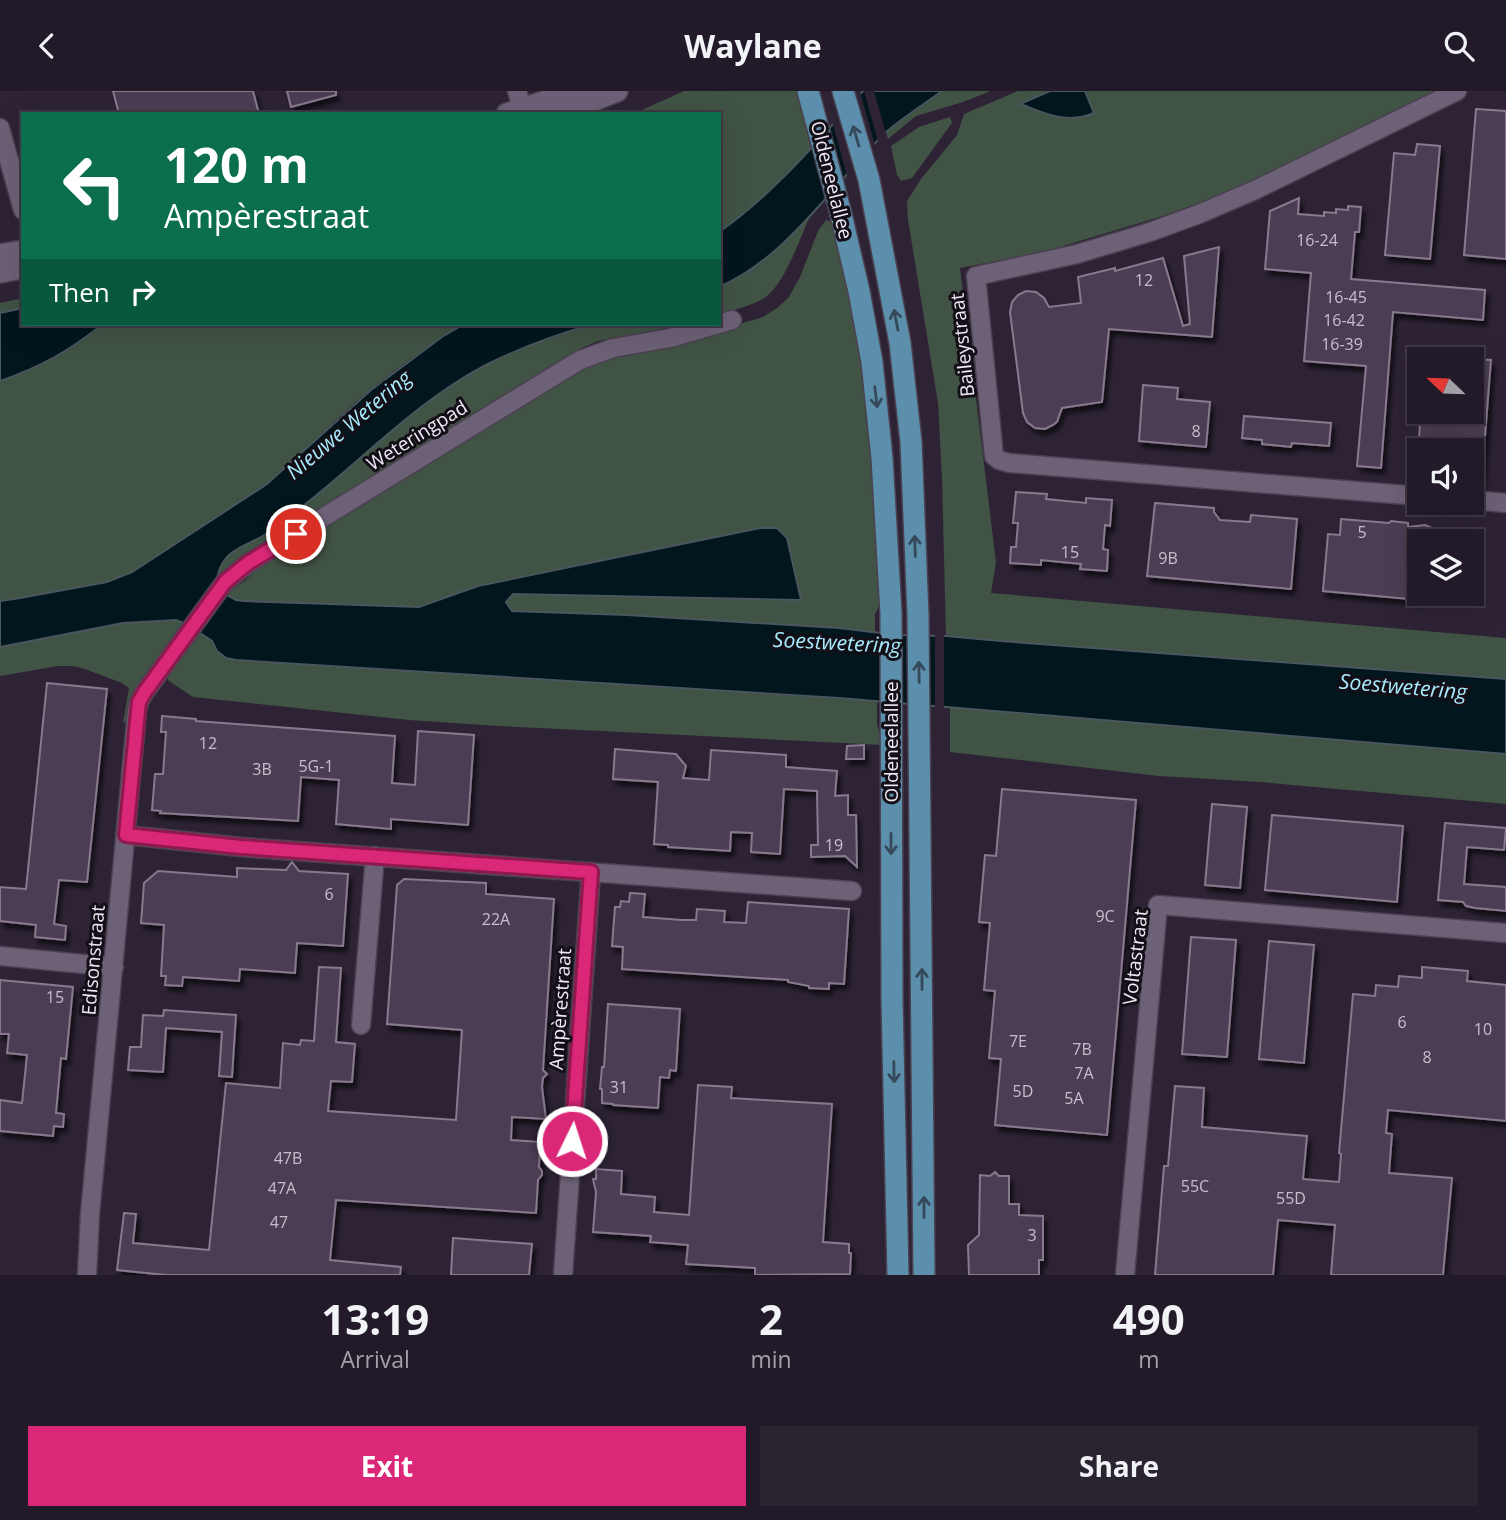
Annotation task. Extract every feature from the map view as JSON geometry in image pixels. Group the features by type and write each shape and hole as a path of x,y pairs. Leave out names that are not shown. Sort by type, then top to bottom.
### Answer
{"main road":[{"path":"518,105 576,91"},
{"path":"564,112 617,91"},
{"name":"Oldeneelallee","path":"808,91 859,291 872,362 883,458 891,613 892,985 898,1275"},
{"name":"Oldeneelallee","path":"843,91 869,180 900,343 911,442 920,729 924,1275"},
{"path":"0,255 21,251"},
{"path":"0,272 21,268"}],"street":[{"name":"Baileystraat","path":"1407,495 1009,463 999,460 994,456 976,276 1077,254 1199,214 1255,190 1457,91"},
{"path":"0,128 21,203"},
{"name":"Weteringpad","path":"721,323 732,320"},
{"name":"Weteringpad","path":"169,660 225,582 248,563 580,360 613,348 670,338 711,326"},
{"path":"1484,501 1506,503"},
{"name":"Edisonstraat","path":"87,1275 90,1215 139,702 169,660"},
{"path":"126,835 241,847 852,891"},
{"path":"361,1025 375,856"},
{"name":"Ampèrestraat","path":"563,1275 591,872"},
{"name":"Voltastraat","path":"1125,1275 1158,905 1506,933"},
{"path":"0,957 114,967"}],"green space":[{"path":"684,91 797,91 811,148 752,208 721,231 721,112 637,112"},
{"path":"942,91 991,91 916,116 888,139 886,132"},
{"path":"1018,91 1050,91 1021,103 1094,112 1085,91 1441,91 1234,190 1163,216 1043,252 960,268 996,562 991,593 1506,638 1506,679 946,636 938,403 907,201 921,179 957,135 964,114"},
{"path":"950,117 952,123 912,178 901,181 897,175 891,146 919,127"},
{"path":"811,214 792,259 773,290 756,302 721,314 721,286 757,264"},
{"path":"826,220 831,222 839,245 854,301 873,451 881,602 875,614 875,632 739,621 512,611 506,602 513,594 776,528 759,528 478,586 419,607 243,601 224,594 246,580 263,562 584,364 703,335 763,317 789,297 818,231"},
{"path":"21,298 21,308 0,313 0,303"},
{"path":"100,326 461,326 377,384 267,484 132,572 107,582 0,601 0,381 43,364 70,349"},
{"path":"587,326 677,326 598,341 575,351 264,545 216,589 217,574 228,556 309,500 406,418 482,367 538,341"},
{"path":"176,620 188,625 129,720 123,723 129,688 122,683 72,666 0,676 0,647 123,623"},
{"path":"197,630 212,641 217,651 236,660 877,701 877,724 883,745 409,720 193,697 167,677 191,646 190,638"},
{"path":"950,707 1506,754 1506,804 1260,782 1159,776 950,752"}],"water":[{"path":"863,91 942,91 885,133 788,239 744,274 721,286 721,230 777,184"},
{"path":"1050,91 1085,91 1094,113 1065,118 1020,104"},
{"path":"21,308 21,326 100,326 54,357 0,381 0,313"},
{"path":"461,326 587,326 510,353 460,380 437,396 282,523 229,555 219,571 216,589 243,601 419,607 478,586 760,528 777,528 787,538 801,600 513,594 506,602 512,611 839,628 897,635 946,636 1506,679 1506,754 839,698 236,660 226,658 217,651 212,641 176,620 123,623 0,647 0,601 107,582 132,572 267,484 371,390"}],"pier":[{"path":"859,91 876,149 848,180 832,121"},
{"path":"864,91 874,91 887,137 879,145"},
{"path":"935,632 944,632 944,710 935,708"}],"building":[{"path":"113,91 253,91 258,112 118,112"},
{"path":"287,91 336,91 336,95 291,107"},
{"path":"1476,109 1506,111 1506,259 1464,255"},
{"path":"1417,144 1440,146 1430,259 1385,255 1394,153 1415,155"},
{"path":"1299,198 1298,214 1324,216 1324,212 1336,213 1336,209 1348,210 1348,206 1361,207 1359,232 1355,232 1351,279 1485,290 1483,320 1393,312 1381,468 1357,466 1366,366 1304,361 1311,273 1265,269 1270,211"},
{"path":"1219,247 1212,337 1109,329 1102,402 1062,408 1057,422 1045,429 1035,428 1027,422 1023,413 1010,312 1012,302 1018,295 1026,291 1036,292 1044,298 1049,307 1081,303 1078,277 1115,268 1115,271 1163,258 1183,326 1190,324 1184,256"},
{"path":"1484,360 1491,360 1484,449 1484,438 1419,438 1420,424 1484,424"},
{"path":"1143,385 1178,388 1177,399 1210,402 1206,447 1139,441"},
{"path":"1244,416 1331,423 1329,446 1292,443 1291,447 1262,444 1262,440 1242,438"},
{"path":"1016,492 1047,494 1046,499 1086,503 1086,498 1112,500 1110,526 1105,525 1103,549 1108,550 1107,571 1080,569 1081,564 1041,560 1041,565 1010,563 1011,547 1016,547 1018,523 1013,523"},
{"path":"1155,503 1214,508 1220,520 1250,522 1251,515 1297,519 1291,589 1147,576"},
{"path":"1341,519 1391,521 1408,523 1408,527 1425,525 1433,529 1407,529 1407,599 1323,591 1328,534 1340,535"},
{"path":"47,683 107,689 87,882 59,880 54,924 66,926 65,940 35,937 36,925 0,921 0,887 26,889"},
{"path":"162,716 395,736 392,783 415,785 418,731 474,735 468,825 391,819 391,829 336,824 339,780 301,777 298,821 160,813 161,811 152,810 155,774 163,774 166,732 161,732"},
{"path":"864,745 864,759 846,759 847,746"},
{"path":"615,749 676,754 686,766 683,778 709,780 711,750 786,755 786,767 837,771 835,796 848,795 848,815 856,815 857,867 845,856 811,857 811,845 818,845 817,791 784,789 780,854 751,852 752,833 731,832 730,851 654,844 658,782 613,779"},
{"path":"1002,789 1136,800 1107,1135 995,1125 1001,1059 989,1058 995,991 984,990 990,923 979,922 985,855 996,856"},
{"path":"1212,804 1247,807 1240,888 1205,885"},
{"path":"1272,815 1403,826 1397,902 1265,890"},
{"path":"1445,823 1506,828 1504,850 1467,847 1464,884 1506,887 1506,911 1438,900"},
{"path":"292,862 299,871 348,874 343,946 297,943 295,973 240,969 239,981 183,977 182,986 165,985 166,976 161,976 164,925 141,923 144,883 158,871 237,877 237,868 286,870"},
{"path":"404,879 486,883 486,894 554,899 543,1070 547,1074 543,1078 542,1087 546,1119 512,1117 511,1140 540,1142 539,1167 542,1175 538,1180 536,1213 336,1200 330,1260 401,1267 400,1275 166,1275 117,1270 124,1213 136,1214 133,1243 209,1250 226,1083 280,1088 283,1043 300,1045 301,1040 314,1041 319,967 341,968 336,1042 355,1044 352,1082 331,1081 328,1111 456,1120 462,1030 387,1024 397,885"},
{"path":"630,893 645,894 643,917 682,920 696,920 697,909 725,911 724,922 746,923 748,902 849,909 844,984 829,983 829,989 809,988 788,980 622,969 623,947 612,946 615,907 620,907 621,901 629,902"},
{"path":"1191,937 1236,940 1227,1057 1182,1054"},
{"path":"1269,941 1314,945 1304,1063 1259,1059"},
{"path":"1422,967 1468,971 1467,981 1506,985 1506,1121 1388,1110 1386,1133 1392,1134 1389,1173 1452,1178 1443,1275 1331,1275 1335,1225 1278,1220 1273,1275 1155,1275 1164,1166 1168,1166 1175,1086 1204,1088 1202,1127 1307,1136 1303,1179 1339,1182 1339,1153 1353,994 1375,996 1376,985 1398,987 1399,976 1422,978"},
{"path":"0,980 73,987 66,1059 61,1058 56,1113 64,1114 63,1127 54,1126 53,1136 0,1131 0,1100 22,1103 27,1055 7,1053 9,1034 0,1034"},
{"path":"608,1004 680,1009 676,1071 670,1070 669,1078 660,1077 658,1108 602,1103 600,1089"},
{"path":"164,1010 236,1015 232,1077 219,1076 222,1032 166,1028 163,1072 128,1070 130,1047 141,1047 143,1015 163,1016"},
{"path":"698,1085 732,1087 731,1098 832,1104 823,1242 849,1244 850,1274 755,1275 755,1268 686,1264 688,1245 650,1242 651,1236 593,1232 596,1192 593,1179 596,1179 596,1169 622,1171 621,1194 655,1197 654,1212 689,1215"},
{"path":"995,1172 999,1176 1009,1176 1009,1204 1019,1204 1019,1215 1043,1216 1043,1260 1039,1260 1039,1275 969,1275 968,1245 979,1235 980,1175 990,1176"},
{"path":"453,1238 532,1244 529,1275 451,1275"}],"route":[{"path":"296,534 248,563 225,582 144,693 139,702 126,835 241,847 591,872 572,1141"}],"water label":[{"name":"Nieuwe Wetering","path":"349,425"},
{"name":"Soestwetering","path":"837,643"},
{"name":"Soestwetering","path":"1403,687"}]}
